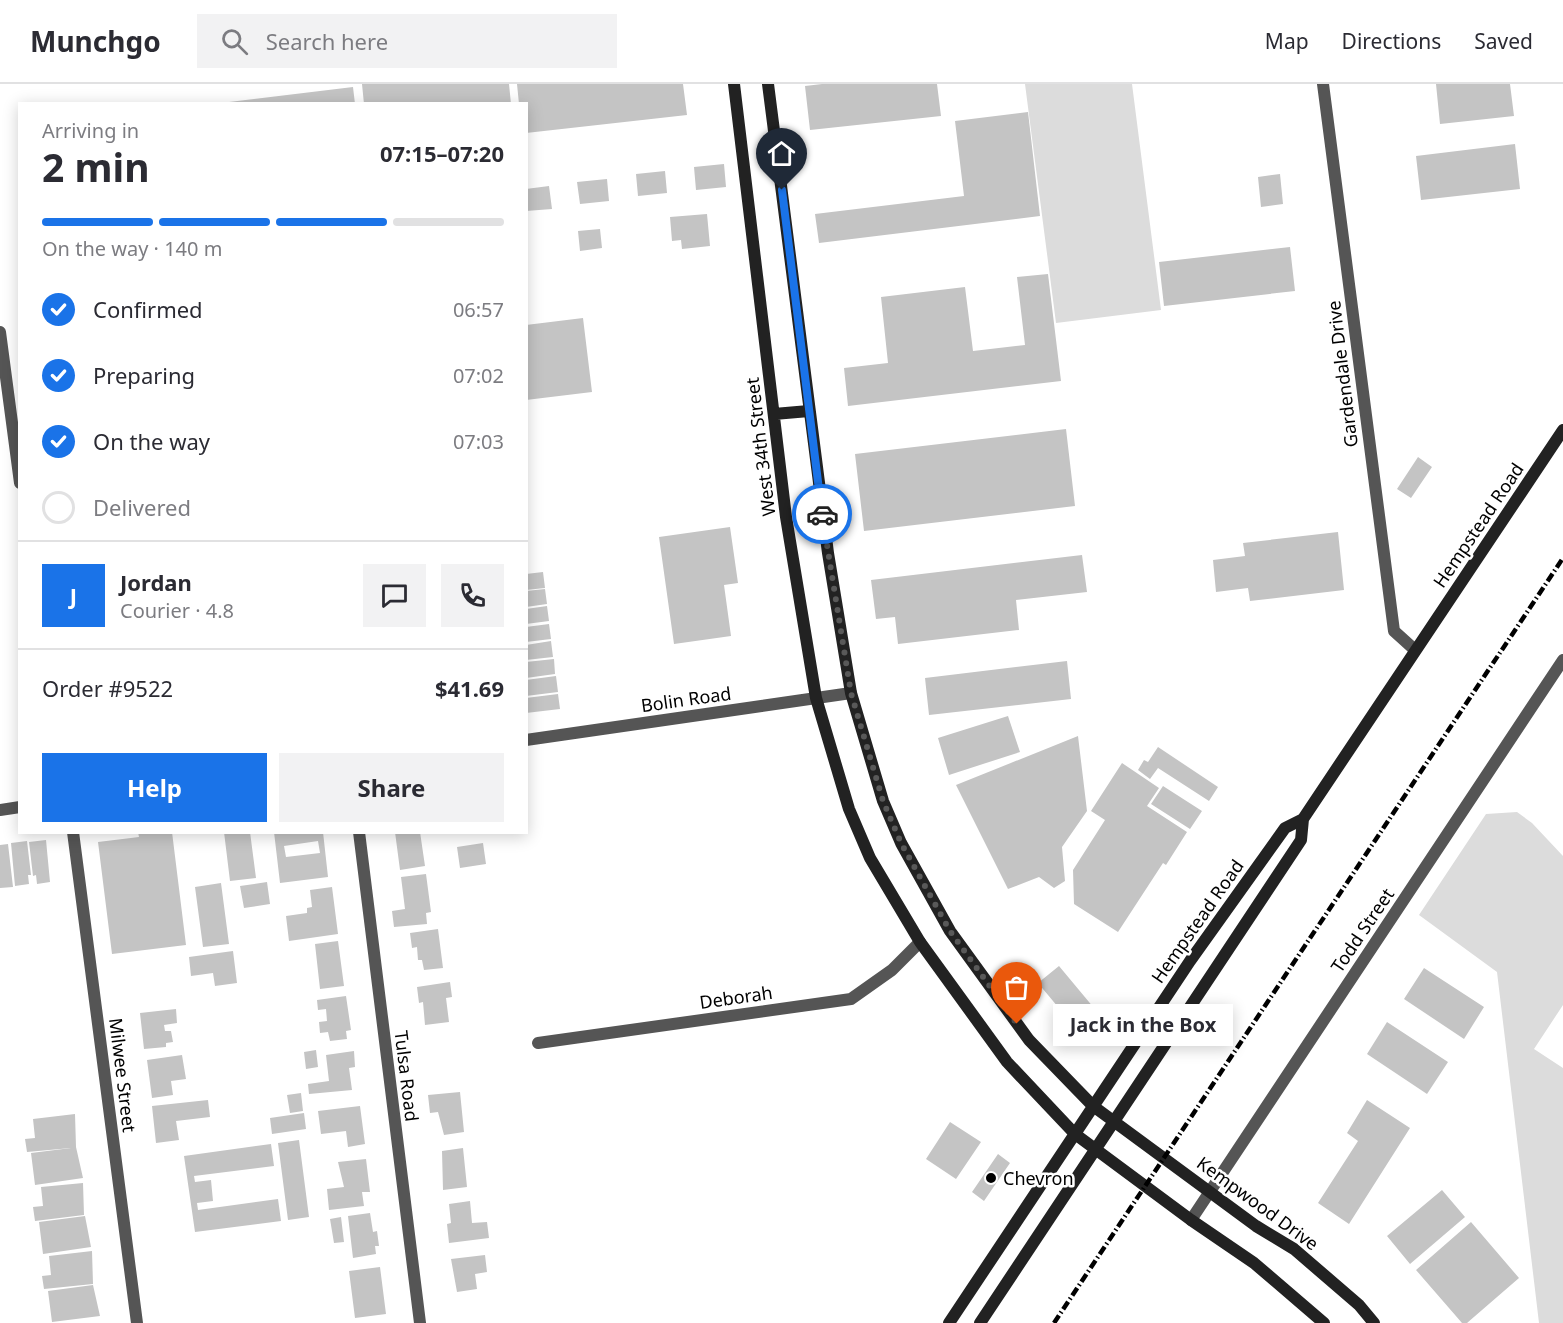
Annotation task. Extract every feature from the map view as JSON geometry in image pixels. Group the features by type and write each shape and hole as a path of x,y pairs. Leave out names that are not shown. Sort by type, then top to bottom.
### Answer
{"main road":[{"name":"West 34th Street","path":"734,84 786,517 816,698 849,809 870,858 920,942 1007,1062 1075,1134 1094,1150"},
{"path":"768,84 828,553 851,693 883,801 901,843 950,931 1029,1040 1093,1106 1114,1121"},
{"path":"774,414 809,411"},
{"name":"Hempstead Road","path":"980,1323 1301,840 1303,819 1563,430"},
{"name":"Hempstead Road","path":"949,1323 1190,961 1274,842 1286,828 1303,819"},
{"name":"Kempwood Drive","path":"1114,1121 1256,1226 1294,1249 1359,1305 1374,1323"},
{"path":"1094,1150 1254,1263 1324,1323"}],"street":[{"name":"Gardendale Drive","path":"1323,84 1394,631 1415,650"},
{"path":"0,332 18,468"},
{"name":"Todd Street","path":"1191,1220 1563,660"},
{"name":"Bolin Road","path":"528,740 851,693"},
{"path":"0,810 18,807"},
{"name":"Milwee Street","path":"73,834 136,1323"},
{"name":"Tulsa Road","path":"359,834 420,1323"},
{"name":"Deborah","path":"538,1043 851,999 892,970 920,942"}],"shaded area":[{"path":"1025,84 1132,84 1161,310 1056,323"},
{"path":"1517,812 1532,823 1563,856 1563,1005 1534,1049 1563,1068 1563,1323 1539,1323 1497,972 1419,915 1486,814"}],"building":[{"path":"362,84 509,84 511,102 364,102"},
{"path":"517,84 683,84 687,115 528,133 528,102 519,102"},
{"path":"937,84 941,116 810,130 805,86"},
{"path":"1436,84 1510,84 1514,116 1440,124"},
{"path":"353,87 355,102 229,102"},
{"path":"1028,112 1040,216 819,243 815,214 964,196 955,121"},
{"path":"1515,144 1520,189 1421,200 1416,156"},
{"path":"724,164 726,187 696,190 694,167"},
{"path":"665,171 667,193 638,196 636,174"},
{"path":"1280,174 1283,204 1261,207 1258,177"},
{"path":"607,179 609,201 580,204 577,182"},
{"path":"549,186 552,209 528,211 528,189"},
{"path":"707,214 710,246 682,249 681,240 672,241 670,217"},
{"path":"600,229 602,248 580,251 578,231"},
{"path":"1290,247 1295,291 1164,306 1159,262"},
{"path":"1048,274 1061,381 848,406 844,368 888,363 881,297 965,287 973,351 1025,345 1017,277"},
{"path":"583,318 592,392 528,400 528,325"},
{"path":"1066,429 1075,506 864,531 855,454"},
{"path":"1418,457 1432,467 1411,498 1397,489"},
{"path":"730,527 738,583 724,585 731,636 674,644 659,537"},
{"path":"1338,532 1344,590 1250,601 1248,588 1216,592 1213,560 1245,556 1243,543"},
{"path":"1082,555 1087,592 1016,600 1019,630 898,644 895,617 876,619 871,580"},
{"path":"543,572 545,588 528,590 528,574"},
{"path":"545,589 547,604 528,607 528,591"},
{"path":"547,606 549,621 528,624 528,609"},
{"path":"549,624 551,639 528,642 528,627"},
{"path":"551,641 553,657 528,660 528,645"},
{"path":"554,659 555,674 528,678 528,662"},
{"path":"1067,661 1071,699 929,715 925,678"},
{"path":"556,676 558,692 528,696 528,680"},
{"path":"558,694 560,709 528,713 528,698"},
{"path":"1008,716 1020,752 949,775 938,738"},
{"path":"1078,736 1087,811 1062,847 1065,881 1054,888 1039,877 1008,889 956,785"},
{"path":"1158,747 1218,787 1209,801 1158,768 1150,779 1138,770 1144,760 1148,762"},
{"path":"1122,763 1159,788 1147,806 1187,832 1166,865 1163,863 1118,932 1074,904 1073,870 1105,820 1091,811"},
{"path":"1163,786 1202,811 1190,829 1151,804"},
{"path":"138,834 172,834 186,945 112,954 98,842 139,837"},
{"path":"224,834 250,834 256,878 230,881"},
{"path":"274,834 323,834 328,877 280,883","holes":["318,841 320,853 286,857 284,846"]},
{"path":"395,834 420,834 425,866 400,870"},
{"path":"46,840 50,882 37,884 36,875 33,876 29,842"},
{"path":"27,841 31,875 28,875 29,884 15,886 11,843"},
{"path":"483,843 486,864 460,868 457,847"},
{"path":"8,844 13,887 0,888 0,845"},
{"path":"426,874 431,912 426,913 427,924 394,927 392,911 405,909 401,877"},
{"path":"267,882 270,904 244,908 240,886"},
{"path":"221,883 229,944 203,947 195,887"},
{"path":"332,887 338,934 289,941 286,916 307,913 307,908 312,907 310,890"},
{"path":"438,929 443,968 424,970 422,960 418,960 417,947 412,948 410,933"},
{"path":"338,941 344,986 320,989 315,944"},
{"path":"233,951 237,983 215,986 213,973 191,976 189,957"},
{"path":"1059,966 1094,1008 1073,1025 1038,983"},
{"path":"1424,968 1484,1007 1464,1039 1404,999"},
{"path":"450,982 452,997 446,998 449,1022 425,1025 423,1002 419,1003 417,987"},
{"path":"346,996 351,1030 346,1031 347,1039 330,1041 328,1032 320,1033 319,1022 327,1021 326,1009 318,1010 317,1000"},
{"path":"176,1009 177,1023 164,1025 165,1031 171,1031 173,1042 166,1043 166,1047 144,1049 140,1013"},
{"path":"1387,1022 1448,1062 1427,1094 1367,1054"},
{"path":"316,1050 318,1067 306,1069 304,1052"},
{"path":"354,1051 355,1067 349,1068 352,1090 309,1094 308,1084 329,1081 326,1055"},
{"path":"182,1055 186,1079 171,1081 173,1095 152,1098 147,1060"},
{"path":"460,1092 464,1132 444,1135 438,1112 430,1113 428,1095"},
{"path":"301,1093 303,1111 290,1113 287,1095"},
{"path":"208,1100 210,1117 176,1121 179,1140 156,1143 152,1106"},
{"path":"1367,1100 1410,1128 1349,1224 1318,1203 1358,1141 1347,1133"},
{"path":"360,1106 365,1144 348,1147 346,1131 321,1134 318,1111"},
{"path":"304,1113 306,1129 272,1134 270,1118"},
{"path":"75,1114 76,1147 83,1178 35,1185 31,1153 71,1148 27,1152 25,1139 35,1138 33,1119"},
{"path":"950,1122 981,1142 956,1179 926,1159"},
{"path":"299,1140 309,1217 288,1220 278,1143"},
{"path":"271,1144 274,1166 194,1176 195,1182 211,1180 213,1201 197,1203 198,1210 278,1199 281,1221 195,1232 184,1156"},
{"path":"463,1148 467,1187 443,1190 442,1151"},
{"name":"Chevron","path":"998,1154 1010,1163 984,1201 972,1192"},
{"path":"366,1159 370,1192 362,1192 364,1206 329,1210 327,1189 344,1187 338,1162"},
{"path":"83,1183 84,1215 35,1221 33,1207 43,1206 41,1187"},
{"path":"1442,1190 1465,1217 1410,1264 1387,1236"},
{"path":"470,1201 472,1223 487,1222 489,1238 449,1243 447,1224 451,1223 449,1204"},
{"path":"370,1213 373,1232 377,1231 379,1246 375,1246 376,1254 353,1258 348,1216"},
{"path":"85,1216 91,1247 43,1254 39,1222"},
{"path":"341,1217 344,1242 334,1243 330,1219"},
{"path":"1471,1222 1519,1278 1467,1323 1462,1323 1416,1270"},
{"path":"92,1251 93,1284 44,1289 42,1276 51,1275 49,1256"},
{"path":"485,1255 487,1272 475,1274 477,1289 457,1292 451,1259"},
{"path":"380,1267 386,1314 355,1318 349,1271"},
{"path":"93,1285 100,1316 52,1322 48,1291"}],"railway":[{"path":"1054,1323 1563,558"}],"way so far":[{"path":"822,514 851,693 883,801 901,843 950,931 1017,1024"}],"place":[{"name":"Jack in the Box","path":"1017,1024"},
{"name":"Chevron","path":"991,1178"}],"route":[{"path":"782,190 822,514"}]}
